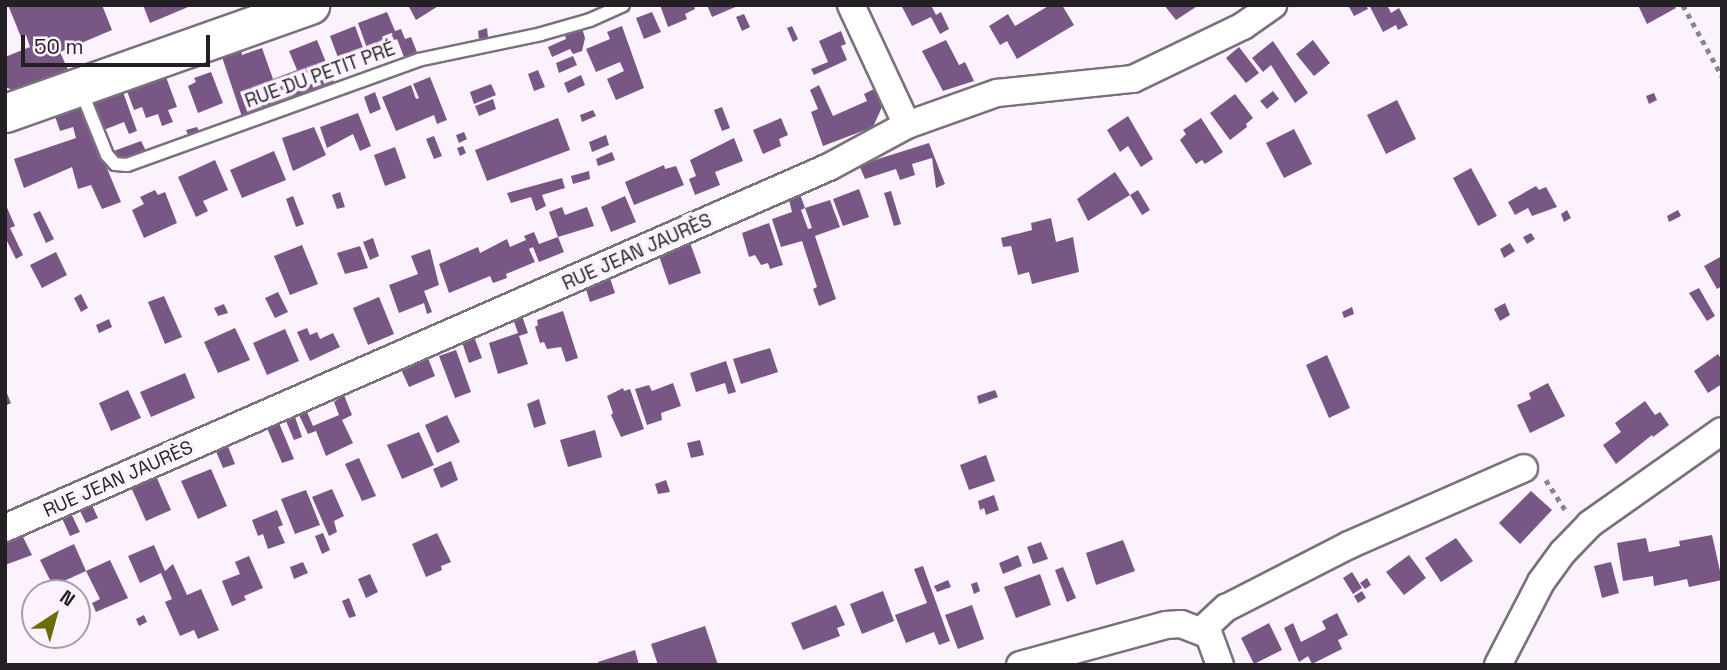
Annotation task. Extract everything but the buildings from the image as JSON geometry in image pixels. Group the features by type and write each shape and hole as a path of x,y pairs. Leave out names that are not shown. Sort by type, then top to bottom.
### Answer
{"street":[{"path":"5,113 310,5"},
{"path":"851,5 907,125"},
{"name":"RUE JEAN JAURÈS","path":"5,528 829,167 907,125 997,93 1133,79 1243,26 1273,5"},
{"path":"1498,665 1541,582 1581,534 1722,431"},
{"path":"1202,630 1226,608 1349,545 1524,468"},
{"path":"1020,665 1166,625 1181,624 1202,630 1214,644 1220,665"}],"lane":[{"name":"RUE DU PETIT PRÉ","path":"80,88 107,155 115,164 127,165 418,60 541,34 590,20 623,5"}],"path":[{"path":"1683,5 1722,76"},
{"path":"1524,468 1544,478 1581,534"}]}
